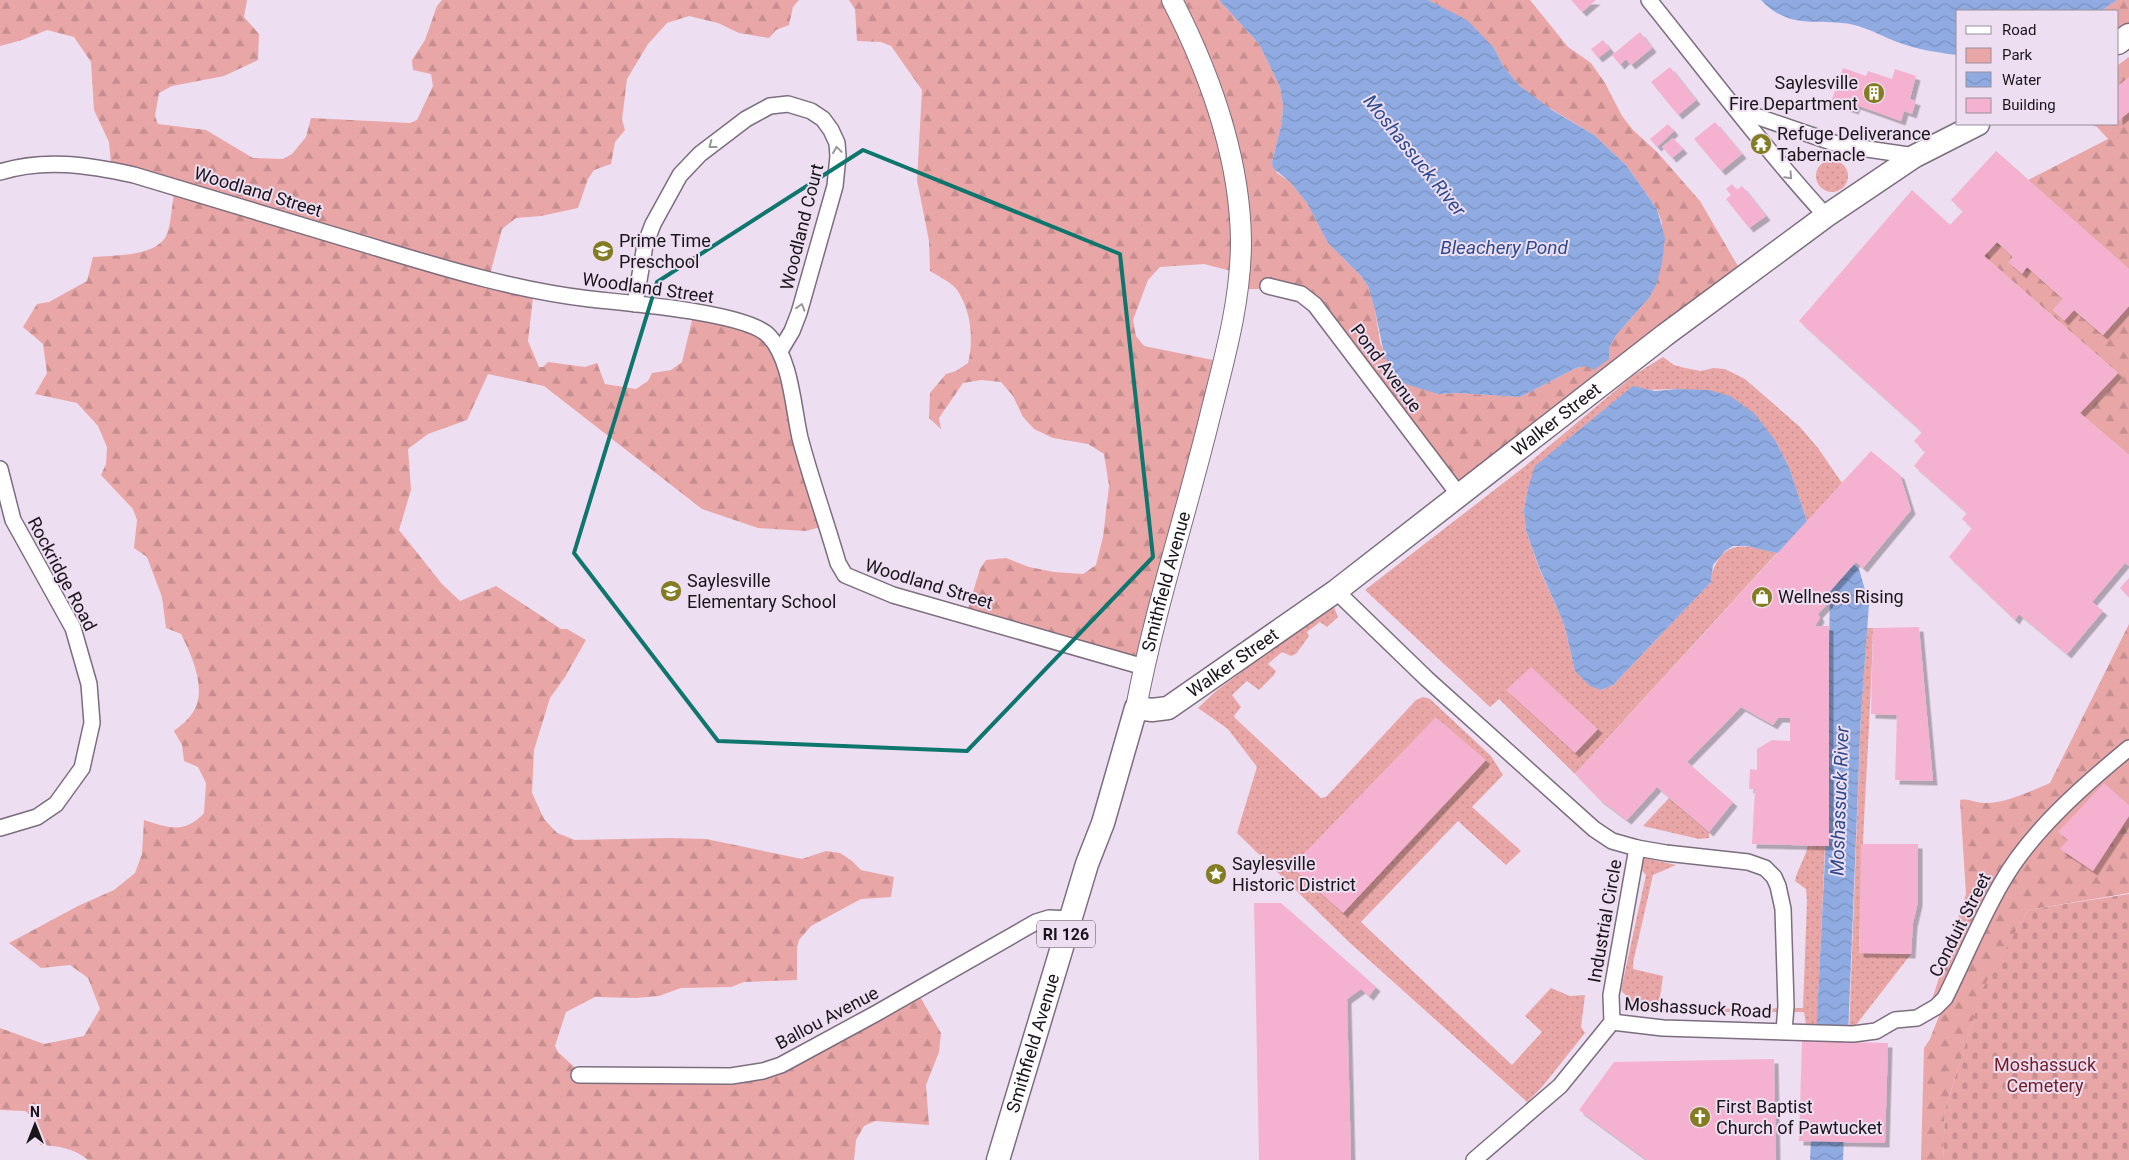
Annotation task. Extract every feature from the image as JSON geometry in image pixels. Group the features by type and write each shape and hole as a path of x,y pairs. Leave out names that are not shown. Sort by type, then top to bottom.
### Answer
{"main road":[{"name":"Smithfield Avenue","path":"998,1160 1087,864 1103,823 1136,708 1144,667 1234,323 1241,241 1238,201 1216,99 1194,45 1172,0"},
{"name":"Walker Street","path":"1136,708 1152,710 1168,708 1336,591 1665,335 1826,216 1915,156 1976,125"}],"street":[{"path":"1649,0 1738,110 1782,168 1826,216"},
{"name":"Woodland Court","path":"635,304 645,245 660,211 680,175 700,154 746,119 770,106 788,104 797,106 823,118 831,130 837,143 838,170 800,313 792,332 780,351"},
{"path":"1738,110 1840,145 1915,156"},
{"name":"Woodland Street","path":"0,172 44,163 83,165 134,174 444,268 499,282 569,296 669,308 738,320 768,334 780,351 800,438 838,563 845,575 893,596 1144,667"},
{"name":"Pond Avenue","path":"1268,286 1301,294 1314,305 1459,494"},
{"name":"Rockridge Road","path":"0,470 13,520 73,628 89,684 92,723 82,768 56,804 37,817 0,828"},
{"name":"Industrial Circle","path":"1336,591 1427,679 1594,830 1612,840 1637,848 1612,987 1612,1022"},
{"name":"Conduit Street","path":"1784,1031 1864,1033 1876,1031 1896,1020 1918,1018 1936,1007 1945,998 2000,884 2017,859 2085,784 2129,748"},
{"name":"Moshassuck Road","path":"1612,1022 1663,1028 1784,1031 1786,1006 1783,909 1774,877 1765,868 1748,862 1637,848"},
{"name":"Ballou Avenue","path":"579,1075 731,1076 763,1071 780,1065 867,1019 1036,922 1049,918 1071,919"},
{"path":"1474,1160 1560,1086 1612,1022"}],"highlighted area":[{"path":"863,150 1120,254 1153,557 967,751 718,741 574,553 657,282"}],"green space":[{"path":"0,0 247,0 244,17 259,34 258,60 224,76 172,86 159,93 155,116 158,124 206,130 253,158 283,159 292,154 306,137 311,118 410,123 417,120 433,86 431,74 413,70 412,60 425,40 437,6 442,0 799,0 793,7 789,25 776,30 769,38 739,33 718,23 689,16 667,23 648,44 627,79 622,120 625,130 615,142 611,164 594,170 588,179 578,208 541,216 516,218 502,229 488,282 530,294 533,298 528,341 539,367 543,367 548,362 585,367 597,363 605,384 636,389 648,381 652,373 671,370 682,362 693,316 750,330 775,344 824,526 806,531 758,528 702,509 544,386 488,374 467,420 428,434 408,449 411,490 399,530 442,584 460,601 496,586 561,629 567,629 586,640 565,677 550,698 534,750 532,793 544,819 557,833 575,840 706,839 802,859 826,851 840,853 861,870 894,877 891,897 861,899 811,926 799,940 797,948 797,980 744,982 731,987 681,988 659,996 636,998 595,997 566,1012 555,1046 558,1052 585,1077 775,1072 919,995 941,1033 939,1052 926,1085 929,1125 875,1121 864,1126 856,1140 854,1160 88,1160 66,1148 40,1145 35,1119 25,1111 0,1110 0,1028 44,1044 84,1036 100,1009 88,978 70,965 41,968 9,943 78,906 114,890 135,873 142,854 144,820 169,827 183,827 197,820 204,813 206,783 198,767 184,761 182,745 174,731 188,719 196,706 199,696 197,674 181,634 166,628 162,597 147,557 134,548 137,520 133,509 101,475 106,464 107,447 98,426 77,403 35,394 47,373 43,344 23,327 37,304 49,302 87,281 93,257 133,254 153,248 161,243 169,227 174,193 112,174 109,142 94,110 91,62 74,37 47,30 0,46"},
{"path":"849,0 1219,0 1259,44 1280,87 1283,105 1282,122 1272,162 1277,173 1290,182 1307,203 1328,243 1361,276 1368,286 1375,310 1380,342 1392,372 1438,394 1458,393 1520,397 1576,368 1586,366 1609,348 1617,334 1649,298 1662,223 1657,209 1626,165 1594,135 1538,101 1520,86 1503,66 1494,48 1446,10 1428,0 1530,0 1568,47 1591,63 1605,83 1622,116 1633,130 1657,152 1700,201 1746,280 1464,493 1311,302 1285,289 1246,289 1235,272 1204,264 1160,267 1148,280 1133,320 1136,336 1144,346 1223,362 1144,668 967,612 980,569 986,560 1006,558 1029,567 1054,572 1083,574 1096,565 1103,537 1109,486 1104,454 1088,444 1053,438 1034,429 1023,417 1013,396 1001,382 981,380 963,383 939,418 941,429 929,418 930,393 946,374 956,371 968,363 971,344 970,325 965,306 957,290 930,271 929,241 917,180 922,90 891,46 881,42 857,41 855,9"},
{"path":"2117,0 2129,0 2129,43 2119,51 2119,10 2102,10"},
{"path":"2129,57 2129,269 2028,180 2108,139 2097,127 2092,125 2119,125 2119,64"},
{"path":"1832,160 1843,165 1848,176 1843,187 1832,192 1821,187 1816,176 1821,165"},
{"path":"1997,242 2013,257 2009,262 2022,273 2027,267 2063,299 2053,310 2064,320 2074,310 2103,335 2129,306 2129,455 2080,413 2118,373 1984,256"},
{"path":"1663,357 1674,365 1685,368 1701,371 1713,368 1725,369 1745,379 1800,427 1818,448 1842,483 1808,524 1789,467 1775,440 1678,389 1643,390 1528,488 1524,510 1526,531 1539,568 1564,624 1575,671 1601,690 1613,685 1711,582 1715,565 1727,551 1733,548 1747,547 1777,553 1575,774 1499,699 1490,707 1365,590 1524,467 1634,375"},
{"path":"1328,607 1334,607 1338,617 1327,627 1320,622 1307,632 1309,636 1296,654 1291,656 1282,652 1268,664 1276,671 1259,690 1247,681 1232,695 1241,707 1234,716 1321,798 1326,797 1416,700 1423,697 1430,699 1491,756 1503,775 1472,807 1521,851 1506,865 1458,821 1361,922 1512,1065 1542,1032 1525,1016 1551,988 1570,996 1585,995 1581,1027 1585,1033 1542,1087 1527,1102 1349,942 1237,833 1257,767 1228,729 1198,708 1216,691"},
{"path":"2129,624 2129,893 2028,910 1983,989 1945,1110 1943,1160 1921,1160 1924,1048 1930,1039 1950,988 1928,1012 1966,894 1960,800 1992,803 2018,796 2050,783"},
{"path":"1867,628 1873,628 1859,953 1911,954 1849,1034 1861,713"},
{"path":"1669,798 1709,832 1709,838 1699,839 1643,826"},
{"path":"1808,846 1825,846 1817,1026 1806,1025 1804,1012 1641,1012 1621,990 1646,875 1627,854 1676,865 1653,875 1633,963 1633,969 1663,976 1659,1004 1686,1009 1803,1008 1807,901 1806,889 1795,881"},
{"name":"Moshassuck Cemetery","path":"2129,894 2129,1160 1943,1160 1945,1110 1983,988 2028,910"}],"water":[{"name":"Bleachery Pond","path":"1219,0 1428,0 1467,20 1494,48 1503,66 1520,86 1552,110 1594,135 1626,165 1657,209 1665,238 1662,263 1656,285 1649,298 1617,334 1609,348 1609,359 1594,370 1586,366 1576,368 1520,397 1458,393 1438,394 1402,383 1392,372 1384,354 1368,286 1361,276 1328,243 1307,203 1290,182 1273,168 1272,162 1282,122 1283,105 1280,87 1259,44"},
{"path":"1761,0 2117,0 2102,10 1956,10 1956,55 1912,47 1858,26 1845,23 1796,20 1784,17"},
{"name":"Moshassuck River","path":"1633,386 1655,391 1678,389 1709,390 1730,396 1754,413 1775,440 1789,467 1808,524 1859,569 1869,604 1861,713 1843,1160 1810,1160 1825,857 1830,595 1785,555 1746,546 1733,546 1725,551 1713,565 1711,582 1613,685 1601,690 1590,686 1575,671 1564,624 1539,567 1526,531 1524,510 1535,466"}],"building":[{"path":"1571,0 1596,0 1582,12"},
{"path":"1640,32 1652,48 1631,65 1626,59 1620,65 1612,55"},
{"path":"1603,40 1610,49 1598,58 1591,49"},
{"path":"1670,67 1696,100 1678,115 1651,82"},
{"name":"Saylesville Fire Department","path":"1843,68 1866,76 1868,71 1892,79 1895,69 1916,76 1910,99 1916,101 1912,114 1904,111 1901,121 1856,105 1854,110 1831,102"},
{"path":"2129,77 2129,112 2119,120 2119,85"},
{"path":"1715,122 1742,154 1721,171 1694,139"},
{"path":"1668,124 1674,131 1657,147 1650,139"},
{"path":"1673,138 1683,149 1672,158 1662,147"},
{"path":"1996,151 2129,269 2129,306 2103,335 2074,310 2064,321 2053,310 2063,299 2027,267 2022,274 2008,262 2013,257 1997,242 1984,256 2118,373 2080,413 2129,455 2129,566 2125,563 2092,602 2103,611 2067,654 2019,614 2015,620 1949,557 1972,528 1962,519 1967,513 1914,466 1925,452 1914,441 1922,432 1799,321 1912,190 1950,225 1963,211 1951,200"},
{"path":"1732,184 1737,190 1742,186 1766,216 1749,228 1726,199 1731,195 1726,189"},
{"path":"1871,451 1900,475 1911,510 1863,568 1856,562 1826,596 1831,600 1818,614 1820,618 1815,626 1829,626 1829,846 1752,844 1755,789 1749,789 1750,769 1757,770 1757,749 1772,740 1790,741 1790,718 1778,718 1773,725 1741,707 1687,762 1733,802 1709,832 1657,787 1627,820 1599,799 1575,774"},
{"path":"2129,578 2129,597 2120,588"},
{"path":"1919,627 1933,781 1895,780 1897,715 1871,714 1873,628"},
{"path":"1531,667 1598,729 1575,753 1506,690"},
{"path":"1436,717 1486,760 1343,913 1291,867"},
{"path":"2104,783 2129,805 2129,816 2093,871 2060,849 2068,840 2058,832"},
{"path":"1861,844 1918,844 1918,902 1913,923 1911,954 1859,953"},
{"path":"1254,903 1281,903 1376,987 1369,996 1361,989 1347,999 1351,1160 1259,1160"},
{"path":"1802,1041 1888,1043 1885,1143 1799,1141"},
{"path":"1774,1059 1776,1160 1647,1160 1579,1110 1614,1062"}],"place":[{"name":"Saylesville Fire Department","path":"1874,93"},
{"name":"Refuge Deliverance Tabernacle","path":"1761,144"},
{"name":"Prime Time Preschool","path":"603,251"},
{"name":"Saylesville Elementary School","path":"671,591"},
{"name":"Wellness Rising","path":"1762,597"},
{"name":"Saylesville Historic District","path":"1216,874"},
{"name":"First Baptist Church of Pawtucket","path":"1700,1117"}]}
